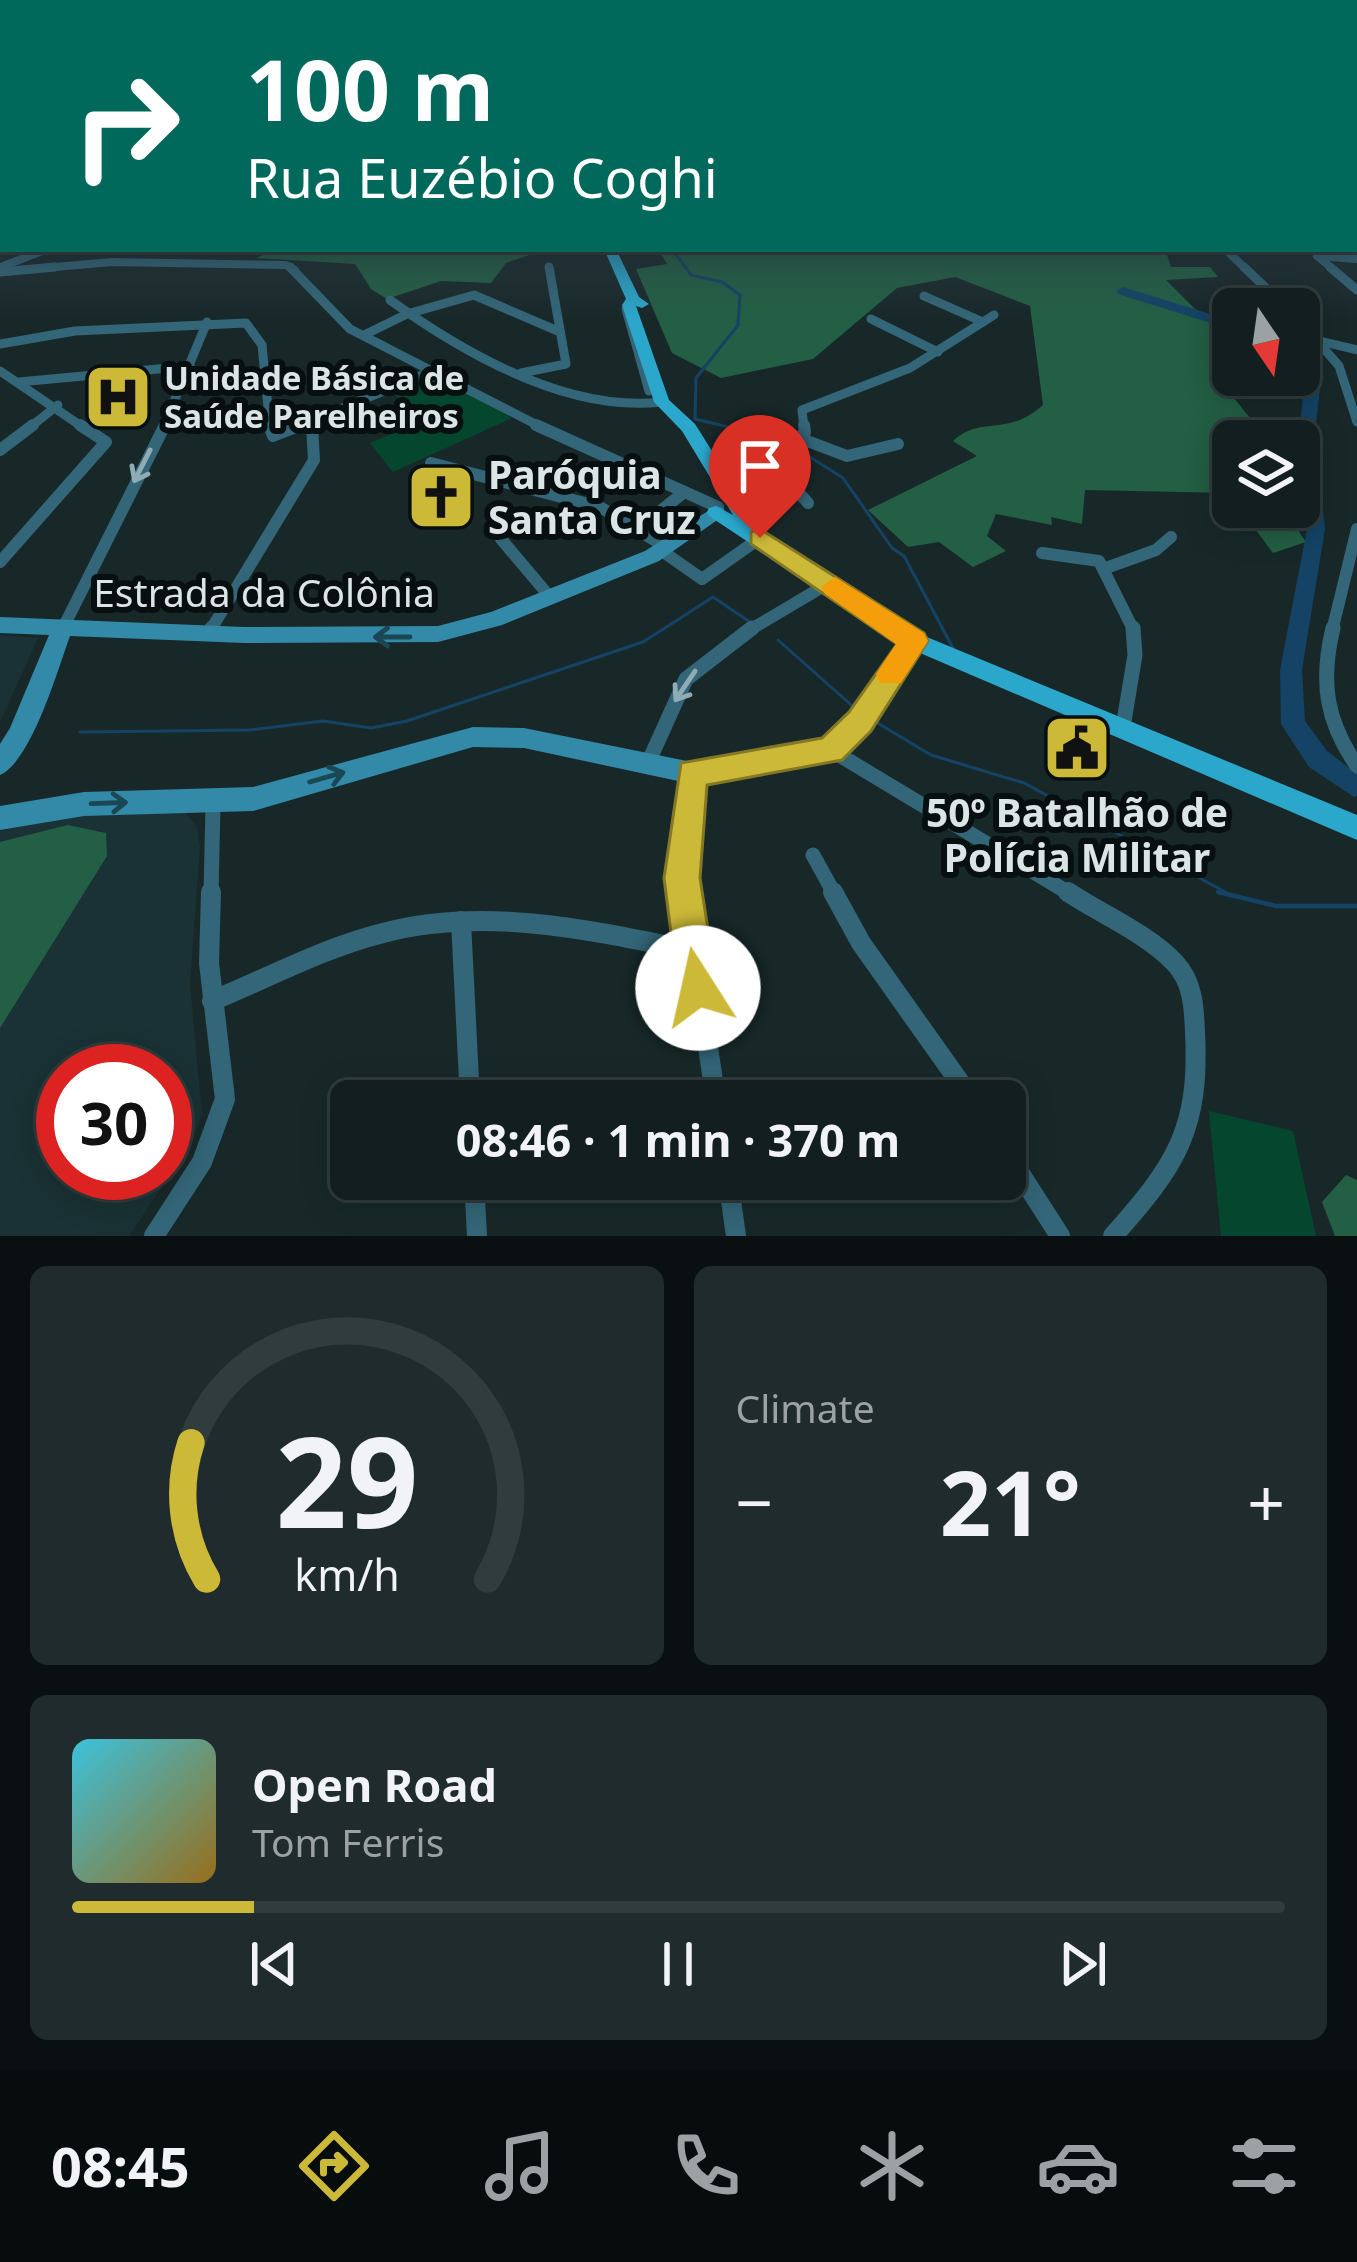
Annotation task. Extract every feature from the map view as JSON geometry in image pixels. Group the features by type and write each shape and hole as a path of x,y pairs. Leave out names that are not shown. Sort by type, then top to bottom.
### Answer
{"main road":[{"path":"611,252 641,304 658,397 680,418 756,534"},
{"path":"719,474 717,510 914,641 1357,828"},
{"name":"Estrada da Colônia","path":"0,625 209,633 438,634 550,597 664,549 717,510"},
{"path":"4,754 63,628"},
{"path":"2,820 103,803 213,804 253,799 473,737 524,738 692,773 831,750 864,716 914,641"}],"street":[{"path":"0,269 40,252"},
{"path":"183,262 193,252"},
{"path":"1228,252 1266,288"},
{"path":"1357,259 1317,256 1357,290"},
{"path":"0,269 112,262 293,268 339,321 437,369 478,398 717,510"},
{"path":"520,373 563,366 549,267"},
{"path":"364,335 407,314 480,295 560,332"},
{"path":"924,296 983,322"},
{"path":"390,301 407,314 570,395 658,397"},
{"path":"802,439 802,410 938,352 994,315"},
{"path":"871,319 938,352"},
{"path":"63,628 207,322"},
{"path":"0,344 37,334 246,323 258,332 273,436 312,424 437,369"},
{"path":"1320,341 1357,350"},
{"path":"1320,341 1346,378 1357,422"},
{"path":"19,382 190,366"},
{"path":"0,371 58,405 105,446 0,562"},
{"path":"0,450 58,405"},
{"path":"209,633 314,460 312,424"},
{"path":"719,474 802,439 848,456 898,444"},
{"path":"767,457 808,503"},
{"path":"431,463 587,502 638,529 702,579 756,534"},
{"path":"638,529 683,493"},
{"path":"1357,530 1339,618 1321,662 1326,710 1344,751 1357,766"},
{"path":"1106,568 1156,550 1171,537"},
{"path":"501,539 550,597"},
{"path":"1042,553 1089,556 1106,568 1140,642 1127,684 1123,727"},
{"path":"648,763 686,679 748,631 829,584"},
{"path":"831,750 977,834 1169,957 1185,973 1192,992 1199,1085 1195,1122 1173,1165 1113,1236"},
{"path":"692,773 682,878 713,1080"},
{"path":"154,1236 218,1130 224,1071 212,1001 213,804"},
{"path":"813,855 861,943 958,1080"},
{"path":"212,1001 377,936 461,921 580,928 692,951"},
{"path":"461,921 469,1080"},
{"path":"1026,1183 1060,1236"},
{"path":"475,1200 477,1236"},
{"path":"731,1200 736,1236"}],"shaded area":[{"path":"0,635 38,638 0,722"},
{"path":"78,810 186,813 197,827 200,847 190,984 202,1115 192,1140 192,1044 36,1044 36,1200 153,1200 129,1236 0,1236 0,831"}],"green space":[{"path":"271,252 538,252 506,263 491,283 441,281 387,299 371,289 355,264 256,258"},
{"path":"660,252 1166,252 1171,267 1210,267 1218,277 1166,280 1212,326 1212,396 1233,396 1252,420 1212,420 1212,493 1085,490 1082,524 1051,517 1052,525 996,514 987,536 1006,551 973,567 939,542 908,547 868,510 977,456 953,441 963,433 1017,421 1043,405 1030,306 955,277 897,288 813,359 721,378 672,353 636,269 667,264"},
{"path":"441,377 512,418 393,472 370,443 420,422 396,396"},
{"path":"1255,528 1296,528 1306,542 1273,553"},
{"path":"68,825 106,833 107,856 0,1028 0,842"},
{"path":"1209,1111 1293,1131 1316,1236 1221,1236"},
{"path":"1346,1175 1357,1180 1357,1236 1335,1236 1322,1202"}],"waterway":[{"path":"674,252 691,275 722,282 740,295 738,325 696,378 695,419 787,441"},
{"path":"1123,291 1212,319"},
{"path":"1311,396 1307,433 1316,529 1291,670 1293,724 1318,759 1354,786"},
{"path":"799,450 843,478 892,548 904,556 953,648"},
{"path":"80,732 249,730 323,721 371,728 407,721 643,642 713,597 750,622"},
{"path":"778,640 857,710"},
{"path":"871,719 931,755 1024,783 1231,895"},
{"path":"1218,892 1276,906 1357,906"}],"slow traffic":[{"path":"835,587 914,641 891,674"}],"place":[{"name":"Unidade Básica de Saúde Parelheiros","path":"118,397"},
{"name":"Paróquia Santa Cruz","path":"441,497"},
{"name":"50º Batalhão de Polícia Militar","path":"1077,748"}],"route":[{"path":"698,988 682,878 692,773 831,750 860,722 914,641 760,538"}]}
